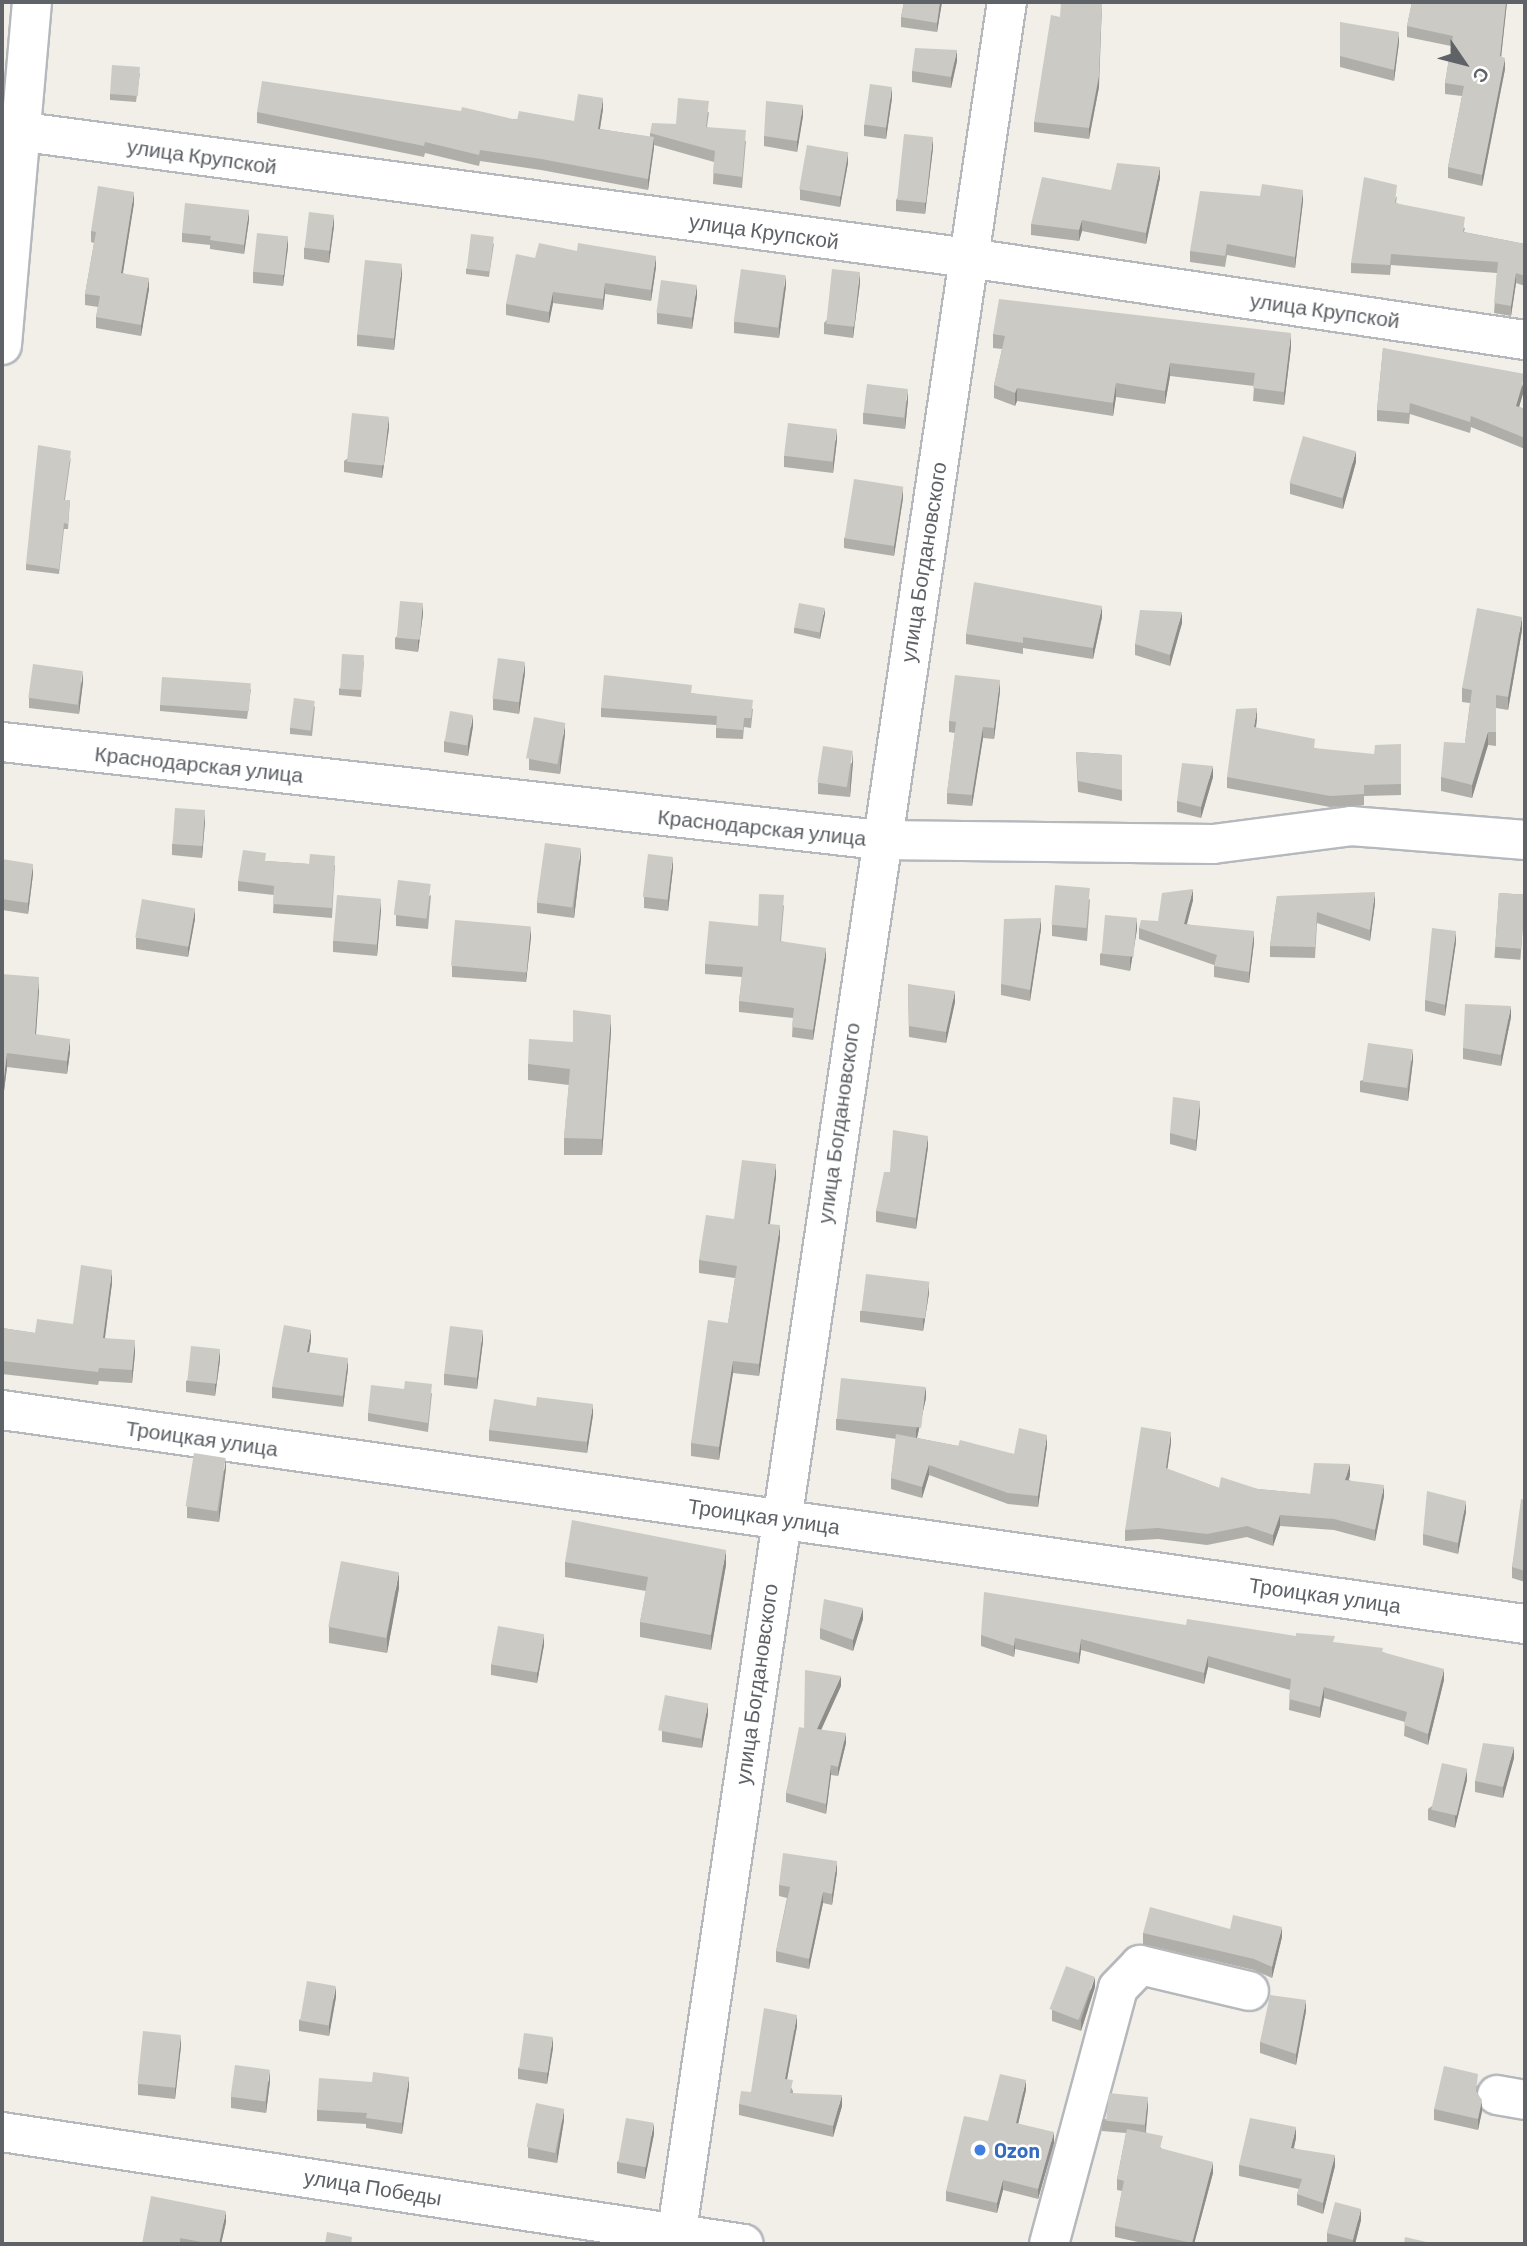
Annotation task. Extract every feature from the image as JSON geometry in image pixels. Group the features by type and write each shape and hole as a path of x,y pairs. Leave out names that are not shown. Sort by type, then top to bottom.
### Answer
{"street":[{"path":"2,345 11,130 32,2"},
{"name":"улица Богдановского","path":"676,2239 779,1518 1007,2"},
{"name":"улица Крупской","path":"11,130 969,258 1525,340"},
{"name":"Краснодарская улица","path":"2,742 880,840 1213,844 1350,826 1525,840"},
{"name":"Троицкая улица","path":"2,1410 1525,1624"},
{"path":"1049,2244 1118,1987 1140,1965 1249,1991"},
{"name":"улица Победы","path":"2,2132 676,2239 744,2244"}],"building":[{"path":"904,2 940,2 937,23 901,17"},
{"path":"1061,2 1102,2 1099,76 1089,128 1034,122 1051,15 1060,17"},
{"path":"1412,2 1506,2 1500,56 1505,58 1482,175 1448,167 1464,86 1445,83 1453,36 1407,26"},
{"path":"1340,22 1399,32 1394,70 1340,56"},
{"path":"915,48 957,50 951,77 912,71"},
{"path":"112,65 140,67 138,96 110,94"},
{"path":"262,81 461,111 462,107 517,120 519,111 574,121 578,94 603,98 598,129 654,137 648,179 480,150 479,155 425,142 424,146 257,112"},
{"path":"870,84 892,87 886,128 864,125"},
{"path":"678,98 709,101 706,127 746,130 742,177 713,173 715,151 650,133 652,123 676,124"},
{"path":"766,101 803,105 797,141 764,136"},
{"path":"904,134 933,137 926,203 897,200"},
{"path":"807,145 848,152 841,197 799,189"},
{"path":"1117,163 1160,167 1146,233 1082,220 1079,230 1031,224 1042,177 1111,190"},
{"path":"1364,177 1397,185 1395,203 1465,217 1463,232 1525,244 1525,276 1516,273 1511,306 1494,303 1498,262 1391,254 1390,265 1351,263"},
{"path":"1262,184 1303,190 1295,257 1227,244 1225,256 1190,251 1200,191 1260,196"},
{"path":"98,186 134,192 121,273 149,278 141,325 96,317 100,296 85,294 96,232 91,231"},
{"path":"185,203 249,210 244,245 210,240 211,236 182,233"},
{"path":"309,212 334,215 329,251 305,248"},
{"path":"257,233 288,236 284,275 253,272"},
{"path":"471,234 494,237 490,272 467,269"},
{"path":"539,243 577,251 578,243 656,256 651,290 605,283 603,299 553,292 549,312 506,304 516,254 535,258"},
{"path":"365,260 402,264 394,338 357,335"},
{"path":"741,269 786,275 778,328 734,321"},
{"path":"832,269 860,272 854,327 826,324"},
{"path":"661,280 697,285 692,318 656,313"},
{"path":"999,299 1291,333 1284,392 1253,388 1255,373 1170,363 1165,391 1116,383 1113,403 1017,388 1015,393 994,385 1005,336 993,334"},
{"path":"1383,348 1525,374 1516,406 1525,409 1525,438 1471,416 1470,422 1410,403 1409,413 1377,410"},
{"path":"867,384 908,389 904,418 863,413"},
{"path":"352,413 389,417 384,466 347,462"},
{"path":"788,423 837,429 833,462 784,456"},
{"path":"1303,436 1356,451 1342,498 1289,483"},
{"path":"38,445 71,451 64,500 70,500 68,524 64,523 59,569 26,564"},
{"path":"854,479 903,487 894,546 845,538"},
{"path":"974,582 1102,606 1093,648 1023,637 1023,643 966,634"},
{"path":"400,601 423,603 420,640 397,638"},
{"path":"799,603 825,608 820,633 794,628"},
{"path":"1477,608 1522,617 1508,697 1496,695 1496,732 1488,732 1472,785 1441,777 1444,742 1465,743 1472,690 1462,688"},
{"path":"1140,610 1182,612 1170,655 1135,644"},
{"path":"342,654 364,655 362,690 340,689"},
{"path":"498,658 525,662 519,702 492,699"},
{"path":"33,664 83,671 78,705 28,698"},
{"path":"604,675 692,685 691,693 753,700 751,718 744,718 743,730 716,728 717,716 601,708"},
{"path":"955,675 1000,680 994,728 983,727 972,795 947,793 956,722 949,721"},
{"path":"162,677 251,683 249,711 160,705"},
{"path":"294,698 315,701 311,731 290,728"},
{"path":"1257,708 1254,727 1315,739 1314,748 1374,754 1375,745 1401,744 1401,784 1364,785 1364,794 1330,796 1227,777 1236,709"},
{"path":"450,711 473,715 467,746 445,742"},
{"path":"534,717 565,723 557,764 526,758"},
{"path":"823,746 853,751 847,787 817,783"},
{"path":"1076,752 1122,755 1122,790 1078,781"},
{"path":"1182,763 1213,766 1201,807 1177,801"},
{"path":"175,808 205,810 202,846 172,844"},
{"path":"545,843 581,848 572,907 537,902"},
{"path":"243,850 266,853 265,861 309,864 310,854 335,856 332,908 273,904 274,886 238,881"},
{"path":"648,854 673,857 668,900 643,897"},
{"path":"2,859 33,864 28,903 2,899"},
{"path":"398,880 431,884 426,919 394,915"},
{"path":"1055,885 1090,888 1086,928 1052,925"},
{"path":"1193,889 1184,924 1254,931 1249,972 1214,966 1217,955 1139,928 1141,920 1158,921 1162,893"},
{"path":"1375,892 1370,930 1317,912 1315,947 1270,946 1277,896"},
{"path":"1499,893 1525,895 1521,949 1495,947"},
{"path":"759,894 784,895 780,941 826,948 813,1030 792,1027 794,1008 739,1001 743,967 705,964 709,921 758,926"},
{"path":"337,895 381,899 377,945 333,941"},
{"path":"142,899 195,908 188,947 135,937"},
{"path":"1105,915 1137,918 1133,957 1102,954"},
{"path":"1041,918 1030,990 1001,984 1004,919"},
{"path":"455,920 531,927 527,972 451,966"},
{"path":"1432,928 1456,931 1445,1005 1425,1000"},
{"path":"2,974 39,977 35,1034 70,1039 67,1061 7,1053 2,1094"},
{"path":"908,984 955,991 946,1032 909,1026"},
{"path":"1465,1004 1511,1006 1501,1055 1463,1048"},
{"path":"573,1010 611,1015 602,1139 564,1138 570,1069 528,1064 529,1039 573,1042"},
{"path":"1368,1043 1413,1049 1407,1088 1363,1082"},
{"path":"1173,1097 1200,1101 1196,1140 1170,1133"},
{"path":"893,1130 928,1136 916,1218 876,1211 884,1172 890,1172"},
{"path":"742,1160 776,1164 768,1224 780,1225 759,1364 733,1361 719,1447 691,1443 708,1320 728,1323 737,1266 699,1260 706,1215 734,1219"},
{"path":"81,1265 112,1270 103,1338 135,1340 132,1370 99,1368 98,1372 2,1361 2,1328 35,1333 37,1319 73,1324"},
{"path":"866,1274 930,1282 925,1319 861,1311"},
{"path":"284,1325 311,1330 307,1352 348,1358 343,1396 272,1387"},
{"path":"450,1326 483,1330 477,1378 444,1374"},
{"path":"191,1346 220,1349 216,1384 187,1381"},
{"path":"841,1378 926,1387 921,1428 837,1419"},
{"path":"405,1381 432,1384 428,1423 368,1413 371,1385 404,1389"},
{"path":"537,1397 593,1404 587,1442 489,1430 494,1399 536,1406"},
{"path":"1141,1427 1171,1432 1166,1468 1219,1488 1221,1477 1258,1489 1310,1494 1314,1463 1350,1464 1345,1480 1384,1485 1375,1530 1334,1519 1280,1515 1273,1535 1247,1526 1207,1534 1158,1528 1125,1530"},
{"path":"1019,1428 1047,1435 1038,1496 1008,1493 929,1465 922,1487 891,1478 896,1434 958,1446 960,1440 1014,1454"},
{"path":"194,1453 226,1458 217,1511 186,1506"},
{"path":"1427,1491 1466,1501 1458,1543 1423,1534"},
{"path":"1521,1499 1525,1500 1525,1571 1512,1567"},
{"path":"572,1520 726,1550 711,1635 640,1622 648,1577 565,1562"},
{"path":"341,1561 399,1572 386,1638 328,1627"},
{"path":"984,1592 1186,1625 1187,1619 1296,1636 1296,1633 1335,1636 1333,1642 1383,1648 1382,1652 1444,1669 1428,1734 1404,1725 1407,1712 1324,1687 1320,1707 1289,1699 1291,1679 1208,1656 1204,1673 1081,1639 1079,1653 1015,1638 1014,1646 981,1635"},
{"path":"824,1599 863,1608 853,1640 820,1628"},
{"path":"498,1626 544,1634 538,1673 491,1664"},
{"path":"805,1670 841,1676 817,1729 846,1733 838,1767 831,1765 826,1804 786,1793 799,1727 804,1728"},
{"path":"665,1695 708,1703 701,1739 658,1730"},
{"path":"1483,1743 1514,1747 1503,1787 1475,1781"},
{"path":"1442,1763 1467,1769 1457,1816 1431,1810"},
{"path":"783,1853 837,1861 832,1894 823,1892 809,1959 776,1951 790,1887 779,1885"},
{"path":"1150,1907 1230,1929 1233,1915 1282,1927 1272,1967 1254,1959 1143,1933"},
{"path":"1066,1966 1095,1977 1078,2020 1050,2009"},
{"path":"307,1981 336,1986 329,2025 300,2020"},
{"path":"1270,1995 1306,2000 1296,2054 1260,2042"},
{"path":"764,2008 797,2015 785,2079 793,2080 790,2093 842,2095 833,2126 739,2104 741,2091 751,2092"},
{"path":"143,2031 181,2035 175,2088 137,2084"},
{"path":"524,2033 553,2037 548,2073 519,2069"},
{"path":"235,2065 270,2070 265,2102 231,2097"},
{"path":"1444,2066 1478,2074 1476,2091 1482,2100 1478,2119 1434,2109"},
{"path":"373,2072 409,2077 402,2123 366,2118 367,2113 317,2110 319,2078 372,2082"},
{"path":"1000,2074 1026,2080 1016,2123 1054,2132 1038,2189 1003,2180 997,2203 946,2191 964,2116 988,2121"},
{"path":"1109,2093 1148,2097 1145,2125 1106,2121"},
{"path":"536,2103 564,2109 555,2153 527,2147"},
{"path":"626,2118 654,2123 646,2167 618,2162"},
{"path":"1250,2118 1296,2127 1291,2148 1335,2155 1323,2203 1297,2194 1302,2179 1239,2165"},
{"path":"1127,2129 1163,2136 1160,2148 1213,2162 1192,2243 1115,2226 1124,2181 1117,2179"},
{"path":"151,2196 226,2211 219,2244 180,2238 180,2244 142,2244"},
{"path":"1335,2202 1361,2209 1353,2240 1327,2233"},
{"path":"327,2232 352,2237 351,2244 325,2244"},
{"path":"1405,2237 1435,2244 1404,2244"}],"place":[{"name":"Ozon","path":"980,2150"}]}
